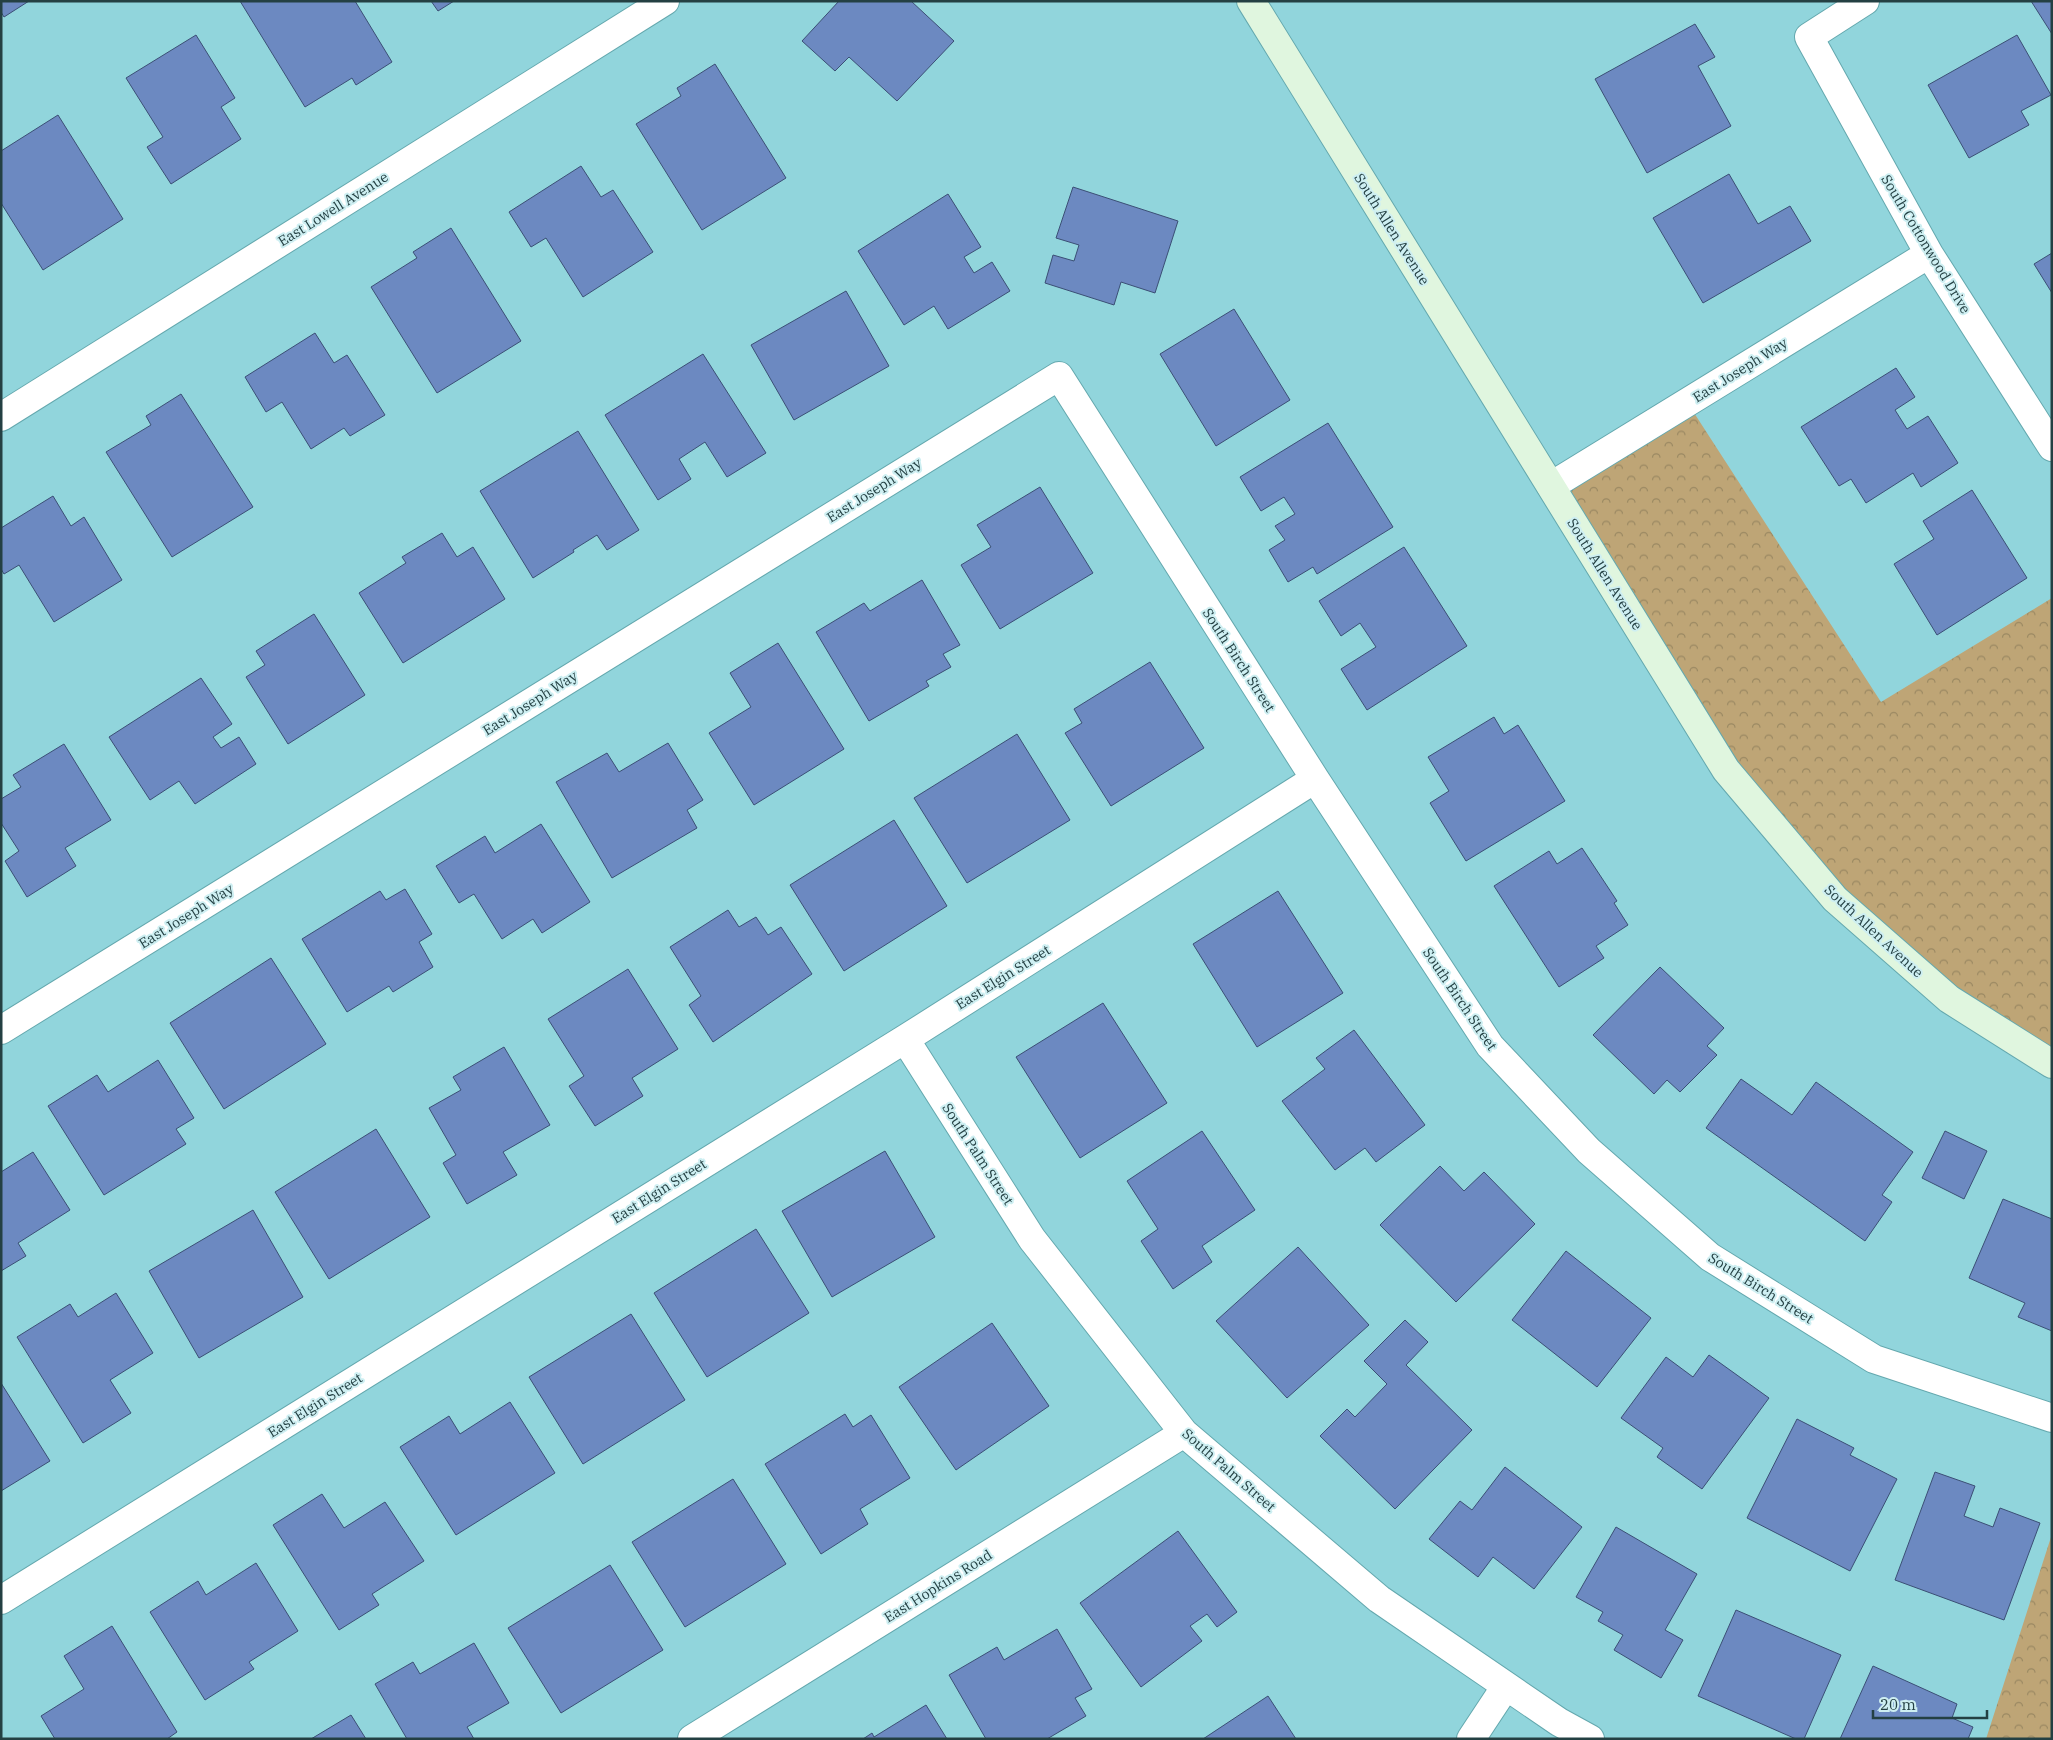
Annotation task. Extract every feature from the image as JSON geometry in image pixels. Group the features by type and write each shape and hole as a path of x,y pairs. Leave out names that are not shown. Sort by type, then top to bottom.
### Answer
{"street":[{"name":"East Lowell Avenue","path":"1,417 665,1"},
{"name":"South Allen Avenue","path":"1251,1 1726,770 1835,899 1949,999 2052,1064"},
{"name":"South Cottonwood Drive","path":"1866,1 1809,37 1929,254 2052,447"},
{"name":"East Joseph Way","path":"1551,486 1929,254"},
{"name":"East Joseph Way","path":"1,1030 1059,376"},
{"name":"South Birch Street","path":"1059,376 1315,779 1490,1046 1589,1152 1710,1257 1874,1359 2052,1418"},
{"name":"East Elgin Street","path":"1,1600 905,1039 1315,779"},
{"name":"South Palm Street","path":"905,1039 1032,1239 1184,1434 1379,1599 1559,1722 1590,1739"},
{"name":"East Hopkins Road","path":"692,1739 1184,1434"},
{"path":"1471,1739 1506,1686"}],"green space":[{"path":"1687,402 1881,702 2052,598 2052,1064 1949,999 1726,770 1551,486"},
{"path":"2052,1534 2052,1739 1986,1739"}],"building":[{"path":"1,1 29,1 4,17 1,12"},
{"path":"240,1 355,1 392,62 356,85 352,78 305,107"},
{"path":"431,1 454,1 438,11"},
{"path":"839,1 911,1 954,41 897,101 849,57 835,71 802,41"},
{"path":"2031,1 2052,1 2052,34"},
{"path":"1695,24 1715,57 1698,66 1731,126 1647,173 1595,79"},
{"path":"196,35 235,98 221,107 241,139 171,184 147,147 163,137 126,78"},
{"path":"2017,35 2051,95 2021,111 2029,125 1969,158 1928,85"},
{"path":"715,64 786,178 702,230 636,124 681,96 677,88"},
{"path":"58,115 123,219 43,270 1,203 1,151"},
{"path":"581,166 601,197 613,190 653,252 583,297 546,238 531,247 509,212"},
{"path":"1729,174 1758,224 1790,206 1811,241 1703,303 1653,218"},
{"path":"1073,187 1178,221 1155,293 1121,282 1114,305 1045,283 1053,255 1074,261 1079,245 1056,238"},
{"path":"948,194 981,247 964,257 974,273 992,262 1010,291 948,329 934,306 904,325 858,251"},
{"path":"451,228 521,341 437,393 371,287 417,258 413,252"},
{"path":"2052,253 2052,293 2034,264"},
{"path":"846,291 889,366 794,420 751,345"},
{"path":"1234,309 1290,400 1216,446 1160,354"},
{"path":"315,333 334,363 347,355 385,415 350,436 344,428 311,449 282,402 266,412 245,377"},
{"path":"703,354 766,453 727,477 705,442 679,459 691,479 658,500 605,415"},
{"path":"1896,368 1915,397 1895,410 1907,429 1928,416 1958,463 1921,487 1913,473 1866,503 1851,479 1839,486 1801,427"},
{"path":"181,394 253,507 172,557 106,452 151,425 146,416"},
{"path":"1328,423 1393,527 1317,574 1313,567 1288,582 1269,550 1285,540 1275,526 1295,514 1284,497 1261,511 1240,477"},
{"path":"578,431 639,530 607,550 597,535 533,578 480,491"},
{"path":"1040,487 1093,573 1000,629 961,565 991,547 977,525"},
{"path":"1972,490 2027,578 1937,635 1894,564 1934,539 1923,521"},
{"path":"53,496 71,526 84,517 122,580 54,622 19,565 4,574 1,569 1,528"},
{"path":"442,533 457,557 473,547 505,599 403,663 359,593 406,563 402,557"},
{"path":"1404,547 1467,646 1367,710 1341,669 1376,647 1360,623 1341,636 1319,601"},
{"path":"922,580 960,645 943,654 951,667 926,681 929,686 869,721 816,632 864,603 870,611"},
{"path":"314,614 365,695 288,744 246,677 265,665 256,651"},
{"path":"778,643 844,749 754,805 709,733 751,707 730,673"},
{"path":"1150,662 1204,748 1111,806 1065,733 1082,723 1074,709"},
{"path":"201,678 232,724 213,737 221,748 239,737 256,764 195,804 179,781 150,800 109,737"},
{"path":"1494,717 1504,734 1518,725 1565,801 1466,861 1430,803 1449,791 1428,757"},
{"path":"1017,734 1070,820 967,883 914,798"},
{"path":"668,743 703,800 687,810 697,828 612,878 556,782 607,753 619,772"},
{"path":"64,744 111,820 65,848 76,866 27,897 5,861 19,851 1,823 1,799 21,787 13,775"},
{"path":"894,820 947,906 844,971 790,885"},
{"path":"541,824 590,902 542,933 533,919 502,939 474,894 459,903 436,866 485,836 495,853"},
{"path":"1582,848 1617,901 1614,903 1628,925 1596,946 1604,958 1559,987 1494,886 1549,851 1557,864"},
{"path":"405,889 432,934 419,942 433,967 393,992 389,986 347,1012 302,939 380,891 386,900"},
{"path":"1278,891 1343,993 1257,1047 1193,944"},
{"path":"728,910 739,927 756,917 768,935 781,927 812,974 713,1042 689,1005 701,996 670,947"},
{"path":"271,958 326,1044 224,1109 170,1023"},
{"path":"1660,967 1724,1028 1707,1046 1717,1055 1680,1092 1667,1080 1654,1094 1593,1035"},
{"path":"628,969 678,1049 632,1078 643,1096 595,1126 569,1086 584,1076 548,1019"},
{"path":"1103,1003 1167,1103 1080,1158 1016,1057"},
{"path":"1354,1030 1425,1125 1376,1162 1365,1148 1335,1170 1282,1101 1325,1069 1316,1058"},
{"path":"504,1047 550,1125 503,1152 517,1175 467,1204 443,1163 456,1155 429,1108 461,1090 453,1077"},
{"path":"158,1060 194,1118 176,1129 186,1144 104,1195 48,1106 97,1075 108,1092"},
{"path":"1741,1079 1792,1115 1816,1082 1913,1152 1882,1195 1892,1202 1865,1241 1706,1128"},
{"path":"376,1129 430,1217 329,1279 275,1192"},
{"path":"1202,1131 1255,1210 1202,1246 1212,1262 1173,1289 1141,1241 1158,1229 1127,1181"},
{"path":"1945,1131 1987,1151 1964,1199 1922,1178"},
{"path":"885,1151 935,1237 832,1297 782,1211"},
{"path":"33,1152 70,1210 18,1243 26,1256 1,1271 1,1172"},
{"path":"1440,1166 1464,1191 1484,1172 1535,1224 1456,1302 1380,1225"},
{"path":"2003,1199 2052,1219 2052,1331 2018,1317 2025,1303 1969,1278"},
{"path":"253,1210 303,1297 199,1358 149,1271"},
{"path":"756,1229 809,1313 707,1377 654,1293"},
{"path":"1298,1247 1369,1325 1287,1398 1216,1321"},
{"path":"1566,1251 1651,1318 1597,1387 1512,1320"},
{"path":"116,1293 153,1353 110,1380 131,1413 83,1443 17,1337 70,1304 78,1317"},
{"path":"631,1314 685,1400 583,1464 529,1377"},
{"path":"1405,1320 1428,1342 1406,1365 1472,1430 1395,1509 1320,1436 1347,1409 1355,1417 1387,1384 1364,1361"},
{"path":"992,1323 1049,1406 956,1470 899,1387"},
{"path":"1709,1355 1769,1398 1702,1489 1657,1457 1663,1448 1621,1418 1666,1357 1693,1377"},
{"path":"1,1383 50,1461 1,1491"},
{"path":"510,1402 555,1473 456,1535 400,1447 449,1416 460,1434"},
{"path":"845,1414 853,1427 871,1415 910,1478 860,1509 868,1524 821,1554 765,1464"},
{"path":"1797,1419 1854,1448 1850,1455 1897,1479 1850,1571 1747,1518"},
{"path":"1505,1467 1582,1527 1534,1589 1493,1557 1478,1577 1429,1539 1460,1501 1472,1510"},
{"path":"1935,1472 1975,1486 1964,1516 1993,1527 2000,1508 2040,1523 2004,1620 1895,1580"},
{"path":"733,1479 786,1564 685,1627 632,1542"},
{"path":"322,1494 344,1528 385,1502 424,1561 372,1594 379,1605 339,1630 273,1525"},
{"path":"1616,1527 1697,1574 1665,1630 1683,1640 1661,1678 1614,1650 1623,1635 1598,1621 1603,1612 1576,1597"},
{"path":"1178,1531 1237,1612 1217,1627 1207,1614 1190,1626 1202,1641 1141,1687 1080,1603"},
{"path":"256,1563 298,1631 249,1662 254,1669 205,1700 150,1612 198,1581 206,1595"},
{"path":"610,1565 663,1650 561,1713 508,1628"},
{"path":"1736,1610 1841,1655 1804,1739 1796,1739 1698,1696"},
{"path":"112,1626 177,1732 167,1739 55,1739 41,1716 84,1689 64,1656"},
{"path":"1057,1629 1092,1689 1075,1698 1086,1716 1047,1739 986,1739 949,1675 997,1647 1004,1660"},
{"path":"474,1643 509,1703 467,1727 474,1739 407,1739 375,1684 413,1662 420,1674"},
{"path":"1873,1666 1957,1704 1952,1718 1973,1727 1968,1739 1840,1739"},
{"path":"1268,1696 1296,1739 1203,1739"},
{"path":"926,1705 947,1739 863,1739 872,1733 874,1737"},
{"path":"351,1715 366,1739 311,1739"}]}
